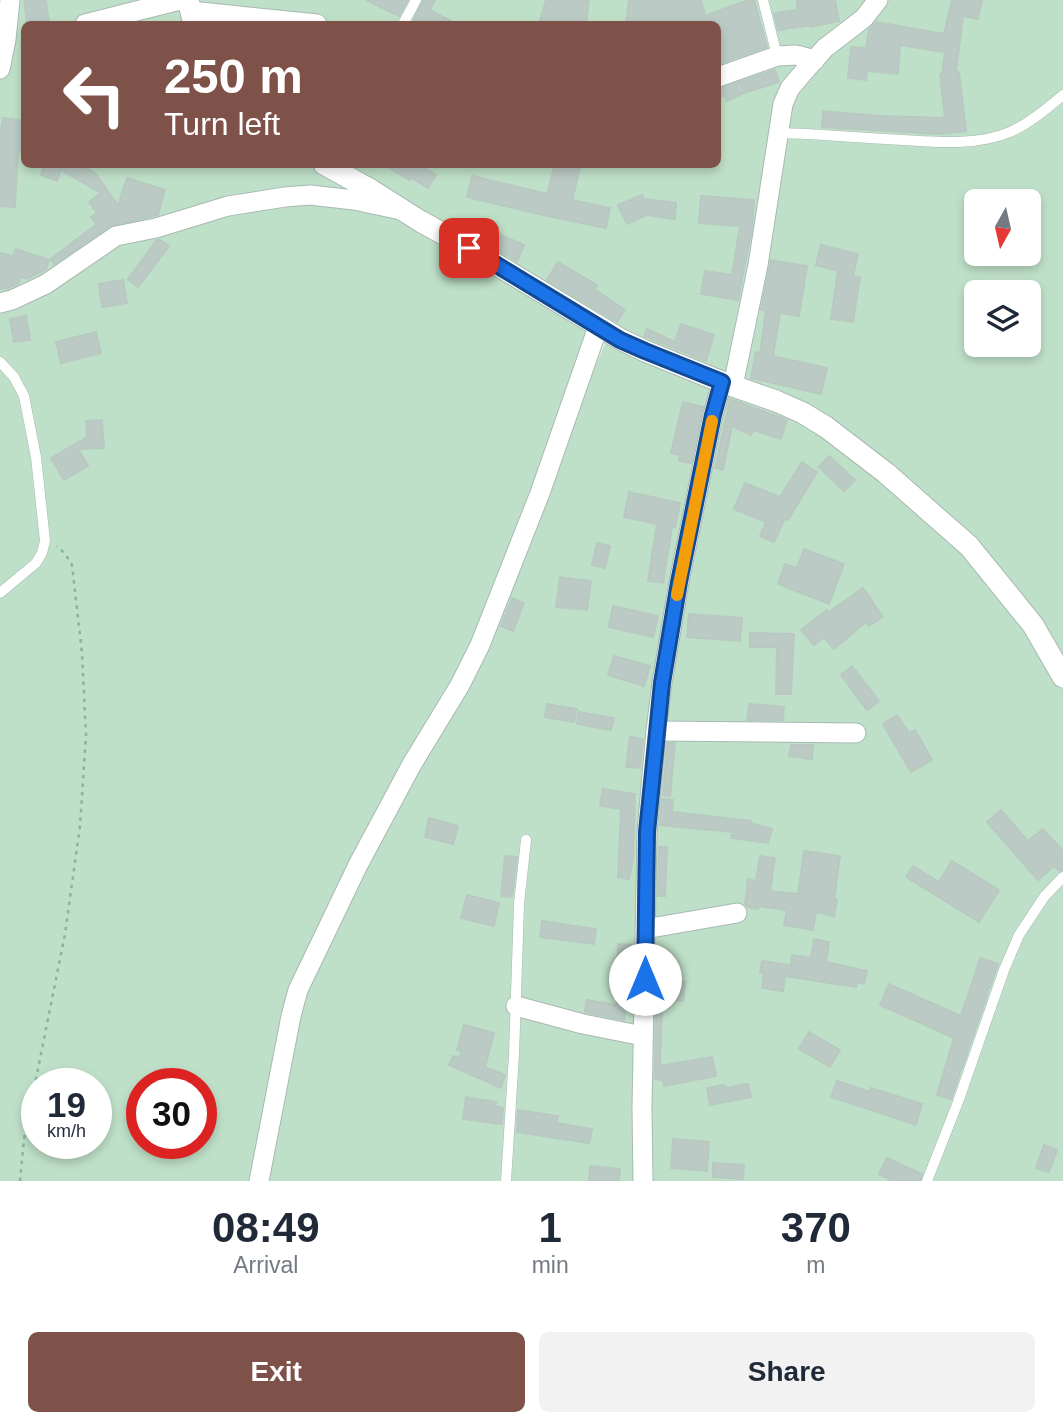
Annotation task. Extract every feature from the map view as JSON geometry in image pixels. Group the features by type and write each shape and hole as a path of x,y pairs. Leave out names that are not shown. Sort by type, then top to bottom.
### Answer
{"street":[{"path":"643,1181 647,832 662,683 679,582 713,415 727,384 758,265 786,95 825,48 864,18 878,0"},
{"path":"0,69 15,38 7,1"},
{"path":"106,21 188,9 291,21"},
{"path":"721,75 778,56 796,55 815,60"},
{"path":"331,168 598,327 645,351 803,412 826,427 886,473 969,546 1034,625 1063,677"},
{"path":"0,303 46,284 116,236 156,228 228,206 310,195 344,198 407,212"},
{"path":"259,1181 298,990 358,865 480,645 540,493 598,327"},
{"path":"656,731 856,733"},
{"path":"645,929 737,912"},
{"path":"516,1006 583,1024 643,1036"}],"lane":[{"path":"406,21 416,0"},
{"path":"763,0 768,27 778,56"},
{"path":"779,132 930,141 983,139 1009,132 1032,119 1063,95"},
{"path":"0,362 24,396 36,457 45,541 36,563 0,593"},
{"path":"506,1181 519,904 526,840"},
{"path":"928,1181 1019,935 1044,897 1063,877"}],"path":[{"path":"20,1181 24,1139 65,934 80,826 86,735 82,653 72,565 57,545 45,541"}],"green space":[{"path":"0,0 1063,0 1063,1181 0,1181","holes":["580,315 658,360 605,344 592,373 590,346"]}],"building":[{"path":"24,0 46,0 49,21 27,21"},
{"path":"366,0 408,0 399,16"},
{"path":"423,0 435,0 430,10 450,21 413,21"},
{"path":"546,0 589,0 586,21 540,21"},
{"path":"629,0 701,0 705,16 754,0 767,47 721,63 721,21 626,21"},
{"path":"797,0 835,0 839,21 778,30 774,13 797,10"},
{"path":"952,0 982,0 978,19 963,16 956,73 959,72 966,131 937,134 822,127 823,111 945,118 940,74 945,52 900,45 898,74 867,71 866,80 848,78 851,47 866,48 869,30 877,22 944,34"},
{"path":"775,70 779,82 727,101 725,96 721,97 721,88"},
{"path":"3,118 21,121 21,152 18,150 15,207 0,206 0,136"},
{"path":"44,168 86,168 95,173 118,205 127,178 165,190 158,215 110,226 54,264 51,259 97,224 91,217 97,213 89,202 101,193 61,170 57,181 41,175"},
{"path":"390,168 425,168 436,175 428,188 411,178 409,180"},
{"path":"554,168 580,168 572,200 610,208 606,228 467,197 472,176 547,194"},
{"path":"642,195 644,199 676,203 675,219 647,215 627,224 618,205"},
{"path":"701,196 754,200 752,227 738,300 701,294 705,271 732,275 740,226 699,223"},
{"path":"496,233 524,245 517,261 491,246"},
{"path":"157,240 169,246 138,287 128,279"},
{"path":"821,245 858,254 853,276 860,277 853,322 831,319 838,271 816,265"},
{"path":"16,249 49,260 46,269 27,279 21,277 19,283 0,289 0,253 13,256"},
{"path":"771,260 807,266 799,316 780,313 773,356 827,368 821,394 751,378 756,352 760,353 766,311 761,310"},
{"path":"558,262 597,285 594,289 625,310 617,322 547,280"},
{"path":"123,280 127,303 102,307 99,284"},
{"path":"26,316 30,340 14,342 10,319"},
{"path":"681,324 714,335 706,361 644,336 647,329 675,342"},
{"path":"96,332 101,353 61,363 56,342"},
{"path":"730,399 787,420 781,439 753,430 751,435 732,426 723,470 715,468"},
{"path":"683,402 703,407 691,463 679,461 680,455 671,453"},
{"path":"102,420 104,448 78,449 88,466 64,480 51,458 87,437 86,421"},
{"path":"829,456 855,480 844,491 819,467"},
{"path":"802,462 817,472 788,520 785,518 774,542 760,536 766,522 734,509 745,483 780,497"},
{"path":"629,492 680,503 675,527 672,527 663,583 648,581 657,524 624,517"},
{"path":"597,543 610,546 605,568 592,565"},
{"path":"804,549 844,564 829,604 778,584 785,564 797,568"},
{"path":"560,577 591,581 587,610 556,607"},
{"path":"863,588 883,617 869,626 866,622 834,649 824,637 814,645 801,630"},
{"path":"512,598 524,603 513,631 501,626"},
{"path":"613,606 658,616 653,637 609,627"},
{"path":"689,614 742,618 740,641 687,637"},
{"path":"750,633 794,634 791,694 776,694 777,647 750,647"},
{"path":"614,656 650,666 644,686 608,675"},
{"path":"852,666 879,701 867,710 841,675"},
{"path":"547,704 577,709 574,722 545,717"},
{"path":"749,704 784,707 783,720 747,720"},
{"path":"579,712 614,718 611,730 577,724"},
{"path":"897,715 909,733 915,730 932,760 911,772 883,724"},
{"path":"630,737 643,739 640,768 626,767"},
{"path":"667,743 675,743 670,796 663,795"},
{"path":"791,745 813,745 812,759 789,756"},
{"path":"603,789 635,794 633,859 629,879 618,877 621,809 600,806"},
{"path":"662,799 673,800 672,812 751,821 772,829 768,843 731,838 732,832 660,825"},
{"path":"1001,810 1028,841 1043,829 1063,851 1063,870 1059,871 1054,866 1038,880 987,822"},
{"path":"429,818 458,826 453,844 425,837"},
{"path":"659,847 667,847 665,896 658,896"},
{"path":"804,851 840,856 834,916 816,912 813,930 784,925 787,910 759,906 758,909 745,904 748,879 756,881 760,856 775,858 770,891 798,894"},
{"path":"505,856 517,857 512,897 501,896"},
{"path":"952,861 999,890 979,922 906,877 913,866 939,882"},
{"path":"467,895 499,903 494,926 461,918"},
{"path":"542,921 596,929 594,944 540,937"},
{"path":"814,939 829,942 826,962 867,971 864,984 857,982 856,987 785,976 783,991 762,988 762,961 791,965 792,955 811,958"},
{"path":"618,944 631,945 630,983 624,1020 585,1012 587,1000 617,1005"},
{"path":"980,958 998,964 951,1099 937,1095 954,1038 880,1005 889,984 961,1016"},
{"path":"658,979 685,982 683,1001 656,998"},
{"path":"656,1005 662,1006 660,1066 712,1057 716,1076 664,1086 663,1080 655,1079"},
{"path":"464,1025 494,1033 485,1067 505,1075 501,1088 449,1065 453,1056 459,1058 462,1051 457,1050"},
{"path":"809,1032 840,1050 830,1067 799,1049"},
{"path":"837,1081 870,1092 871,1088 922,1104 916,1125 831,1097"},
{"path":"748,1084 751,1097 710,1105 707,1088"},
{"path":"466,1097 496,1102 495,1106 503,1108 502,1124 463,1119"},
{"path":"518,1110 558,1116 557,1123 592,1129 589,1143 517,1132"},
{"path":"673,1139 709,1142 707,1171 671,1168"},
{"path":"1044,1145 1057,1150 1049,1172 1036,1168"},
{"path":"887,1158 922,1174 920,1181 893,1181 879,1174"},
{"path":"713,1163 744,1165 743,1179 713,1177"},
{"path":"590,1166 620,1169 619,1181 589,1181"}],"slow traffic":[{"path":"677,595 712,421"}],"route":[{"path":"469,248 620,340 722,382 679,582 662,683 647,832 645,979"}]}
